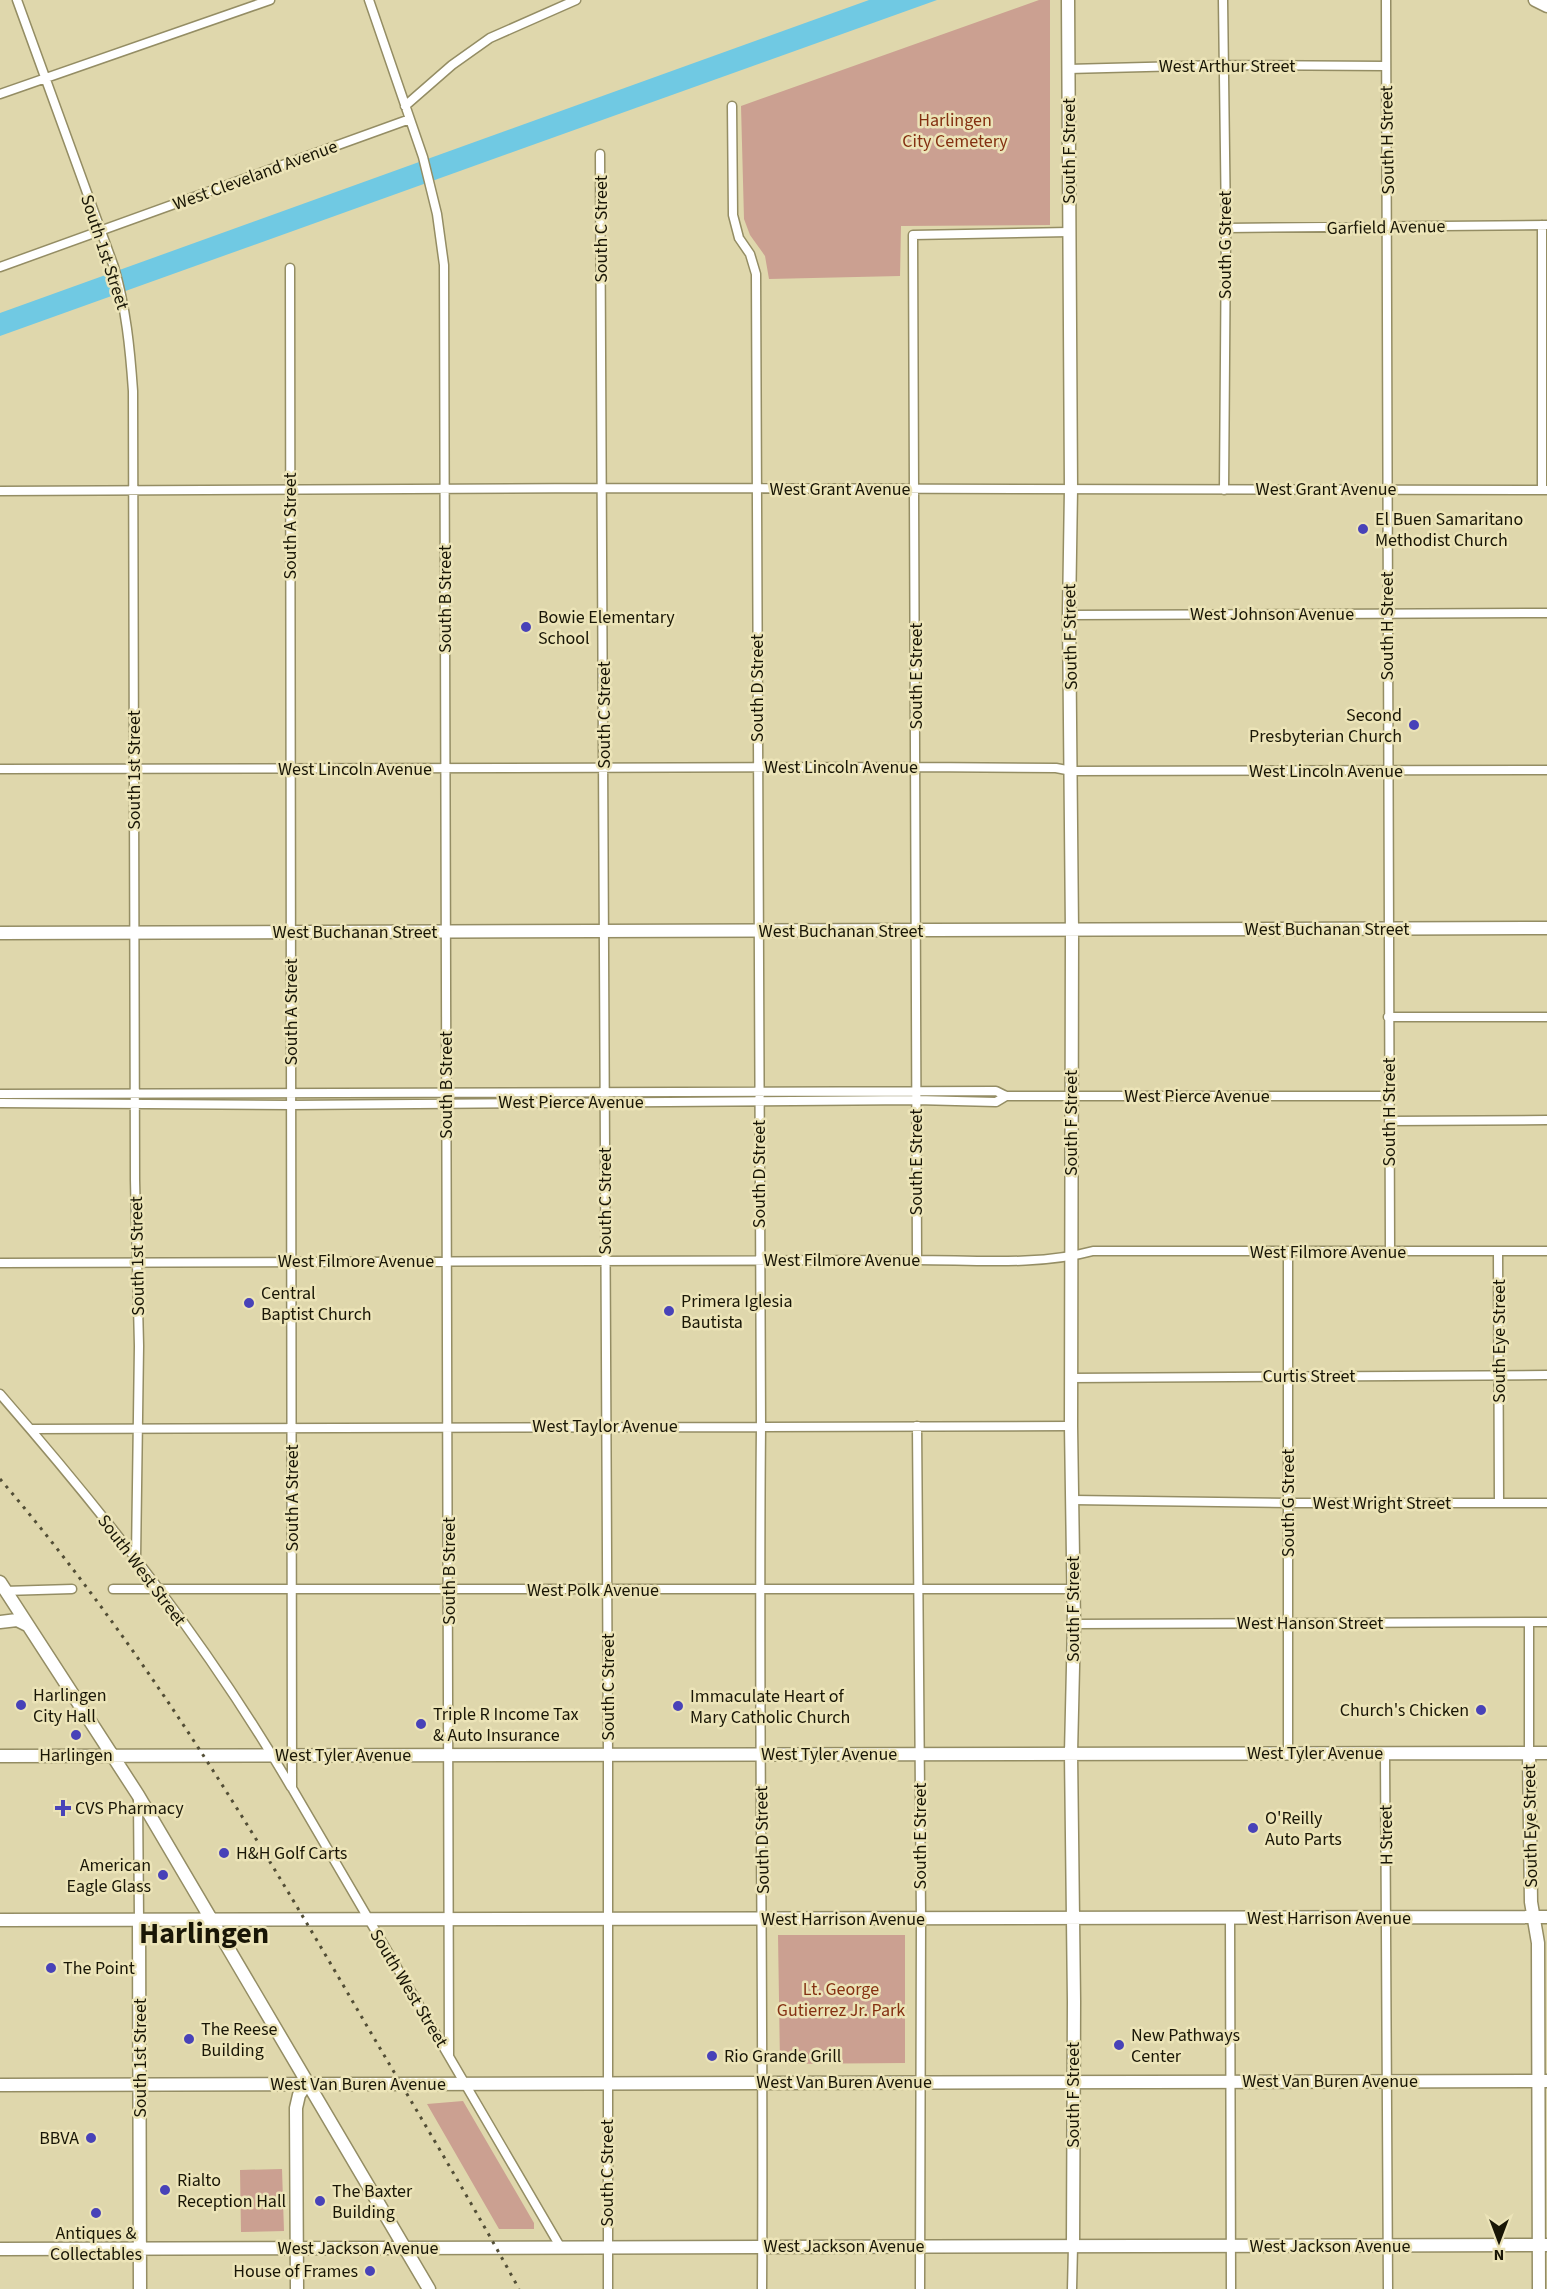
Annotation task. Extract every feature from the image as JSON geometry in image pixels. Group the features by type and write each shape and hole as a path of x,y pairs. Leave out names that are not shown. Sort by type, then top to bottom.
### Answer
{"street":[{"name":"South 1st Street","path":"17,0 114,267 123,298 130,342 133,391 138,1427 136,1558"},
{"path":"0,94 270,0"},
{"path":"369,0 405,106 452,65 490,38 519,23 576,0"},
{"name":"South F Street","path":"1068,0 1072,931 1071,1426 1074,1624 1071,1753 1073,2246"},
{"name":"South G Street","path":"1223,0 1226,228 1224,490"},
{"name":"South H Street","path":"1386,0 1390,1251"},
{"path":"1535,0 1547,6"},
{"name":"West Arthur Street","path":"1068,69 1223,65 1386,66"},
{"name":"South B Street","path":"405,106 423,157 431,189 444,265 449,2055"},
{"name":"South D Street","path":"732,106 733,215 739,238 750,254 756,274 759,1589 763,1919 762,2289"},
{"name":"West Cleveland Avenue","path":"0,267 410,119"},
{"name":"South C Street","path":"600,154 605,932 608,2289"},
{"path":"1544,225 1544,490"},
{"name":"Garfield Avenue","path":"1226,228 1544,225"},
{"name":"South E Street","path":"917,1260 913,235 1069,232"},
{"name":"South A Street","path":"290,268 292,1755"},
{"name":"West Grant Avenue","path":"0,491 602,488 1544,490"},
{"name":"West Johnson Avenue","path":"1069,615 1547,613"},
{"name":"West Lincoln Avenue","path":"0,769 916,767 1056,768 1071,771 1547,770"},
{"name":"West Buchanan Street","path":"0,933 1547,928"},
{"path":"1388,1017 1547,1017"},
{"name":"West Pierce Avenue","path":"0,1103 291,1105 446,1102 759,1103 996,1091 1006,1096 1388,1096"},
{"name":"West Pierce Avenue","path":"0,1094 759,1092 916,1096"},
{"path":"1389,1121 1547,1120"},
{"name":"West Filmore Avenue","path":"0,1263 917,1260 1071,1257 1093,1251 1547,1251"},
{"name":"South Eye Street","path":"1498,1251 1499,1503"},
{"name":"South G Street","path":"1288,1252 1288,1753"},
{"name":"Curtis Street","path":"1071,1378 1547,1375"},
{"name":"South West Street","path":"0,1394 160,1589 273,1755 561,2248"},
{"name":"South E Street","path":"917,1426 921,1919 920,2289"},
{"name":"West Taylor Avenue","path":"31,1429 1071,1426"},
{"name":"West Wright Street","path":"1073,1500 1547,1503"},
{"path":"1,1590 72,1589"},
{"name":"West Polk Avenue","path":"113,1589 1073,1589"},
{"path":"1,1590 28,1626 138,1795 429,2289"},
{"path":"0,1622 17,1620 28,1626"},
{"name":"South Eye Street","path":"1529,1622 1531,1902 1541,1917 1538,1943 1543,2245 1539,2289"},
{"name":"West Hanson Street","path":"1074,1624 1547,1622"},
{"name":"H Street","path":"1385,1753 1387,1917"},
{"name":"West Tyler Avenue","path":"0,1756 1547,1753"},
{"name":"South West Street","path":"292,1755 292,1788"},
{"name":"South 1st Street","path":"138,1795 140,2289"},
{"path":"1387,1917 1388,2289"},
{"name":"West Harrison Avenue","path":"0,1920 1541,1917"},
{"path":"1230,1918 1231,2289"},
{"name":"West Van Buren Avenue","path":"0,2085 1542,2081"},
{"path":"297,2289 296,2108 299,2095 307,2083"},
{"name":"West Jackson Avenue","path":"0,2249 1543,2245"},
{"path":"1072,2289 1073,2246"}],"green space":[{"name":"Harlingen City Cemetery","path":"1039,0 1050,0 1050,225 901,226 900,276 769,279 765,256 750,235 744,219 741,106"},
{"name":"Lt. George Gutierrez Jr. Park","path":"778,1935 905,1935 905,2063 780,2064"},
{"path":"463,2101 534,2223 534,2229 499,2229 427,2104"},
{"path":"282,2169 284,2231 241,2232 240,2170"}],"water":[{"path":"869,0 937,0 0,336 0,313"}],"railway":[{"path":"0,1479 101,1607 194,1742 281,1880 519,2289"}],"place":[{"name":"El Buen Samaritano Methodist Church","path":"1363,529"},
{"name":"Bowie Elementary School","path":"526,627"},
{"name":"Second Presbyterian Church","path":"1414,725"},
{"name":"Central Baptist Church","path":"249,1303"},
{"name":"Primera Iglesia Bautista","path":"669,1311"},
{"name":"Harlingen City Hall","path":"21,1705"},
{"name":"Immaculate Heart of Mary Catholic Church","path":"678,1706"},
{"name":"Church's Chicken","path":"1481,1710"},
{"name":"Triple R Income Tax & Auto Insurance","path":"421,1724"},
{"name":"Harlingen","path":"76,1735"},
{"name":"CVS Pharmacy","path":"63,1808"},
{"name":"O'Reilly Auto Parts","path":"1253,1828"},
{"name":"H&H Golf Carts","path":"224,1853"},
{"name":"American Eagle Glass","path":"163,1875"},
{"name":"The Point","path":"51,1968"},
{"name":"The Reese Building","path":"189,2039"},
{"name":"New Pathways Center","path":"1119,2045"},
{"name":"Rio Grande Grill","path":"712,2056"},
{"name":"BBVA","path":"91,2138"},
{"name":"Rialto Reception Hall","path":"165,2190"},
{"name":"The Baxter Building","path":"320,2201"},
{"name":"Antiques & Collectables","path":"96,2213"},
{"name":"House of Frames","path":"370,2271"}],"district":[{"name":"Harlingen","path":"204,1933"}]}
